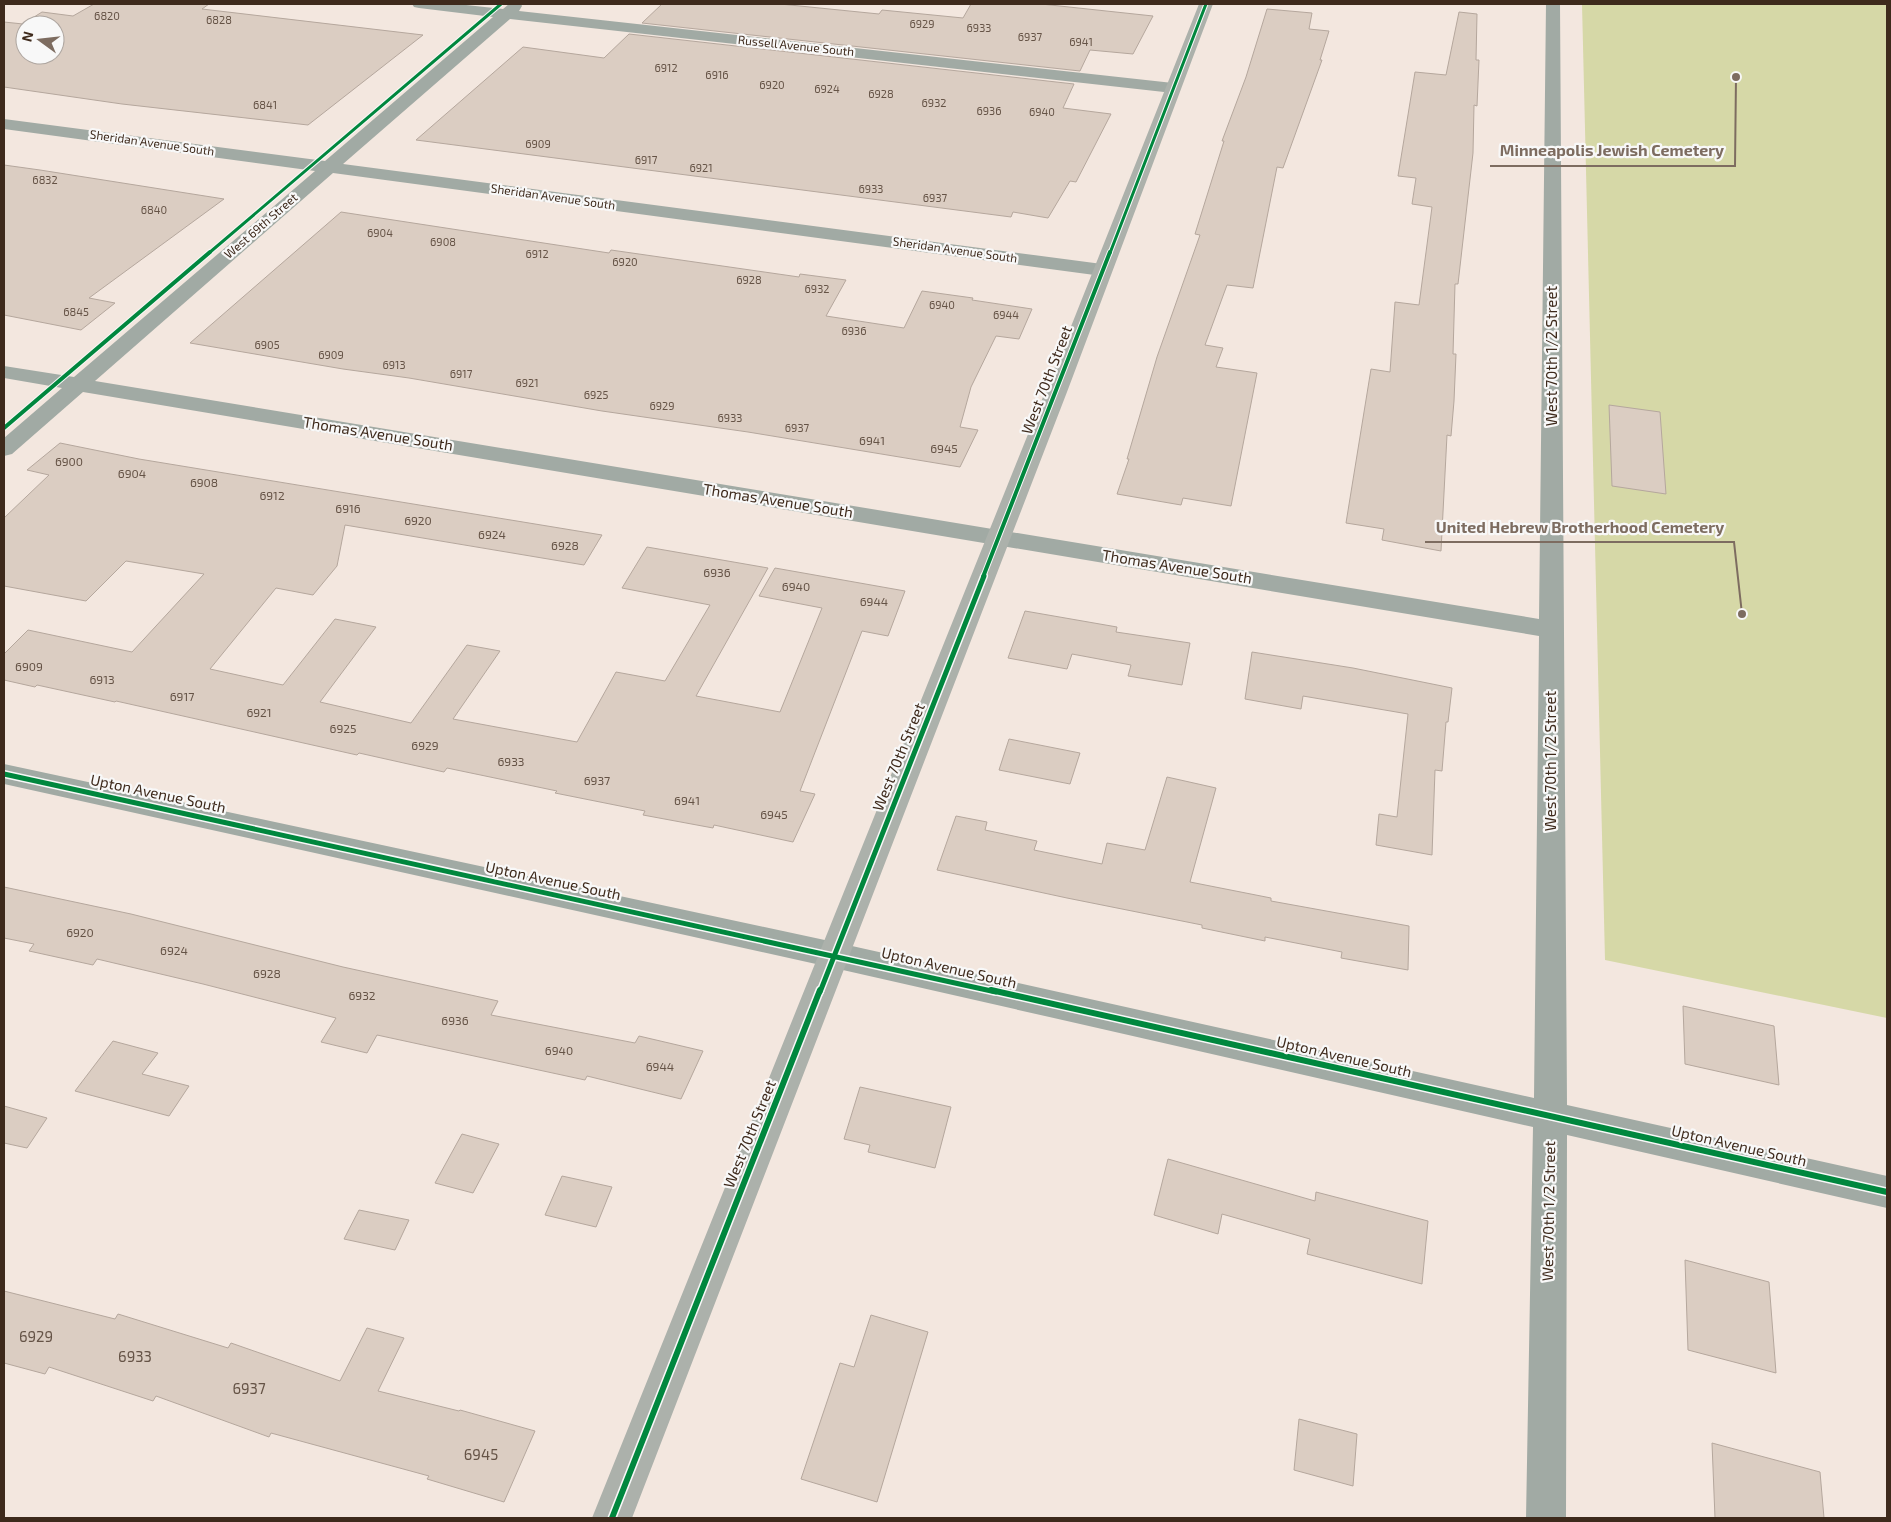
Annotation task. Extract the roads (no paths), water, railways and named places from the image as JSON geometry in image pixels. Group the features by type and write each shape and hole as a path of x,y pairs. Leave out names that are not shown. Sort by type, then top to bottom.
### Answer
{"street":[{"name":"Russell Avenue South","path":"419,4 513,9 1173,88"},
{"name":"West 70th Street","path":"612,1518 999,538 1206,4"},
{"name":"West 70th 1/2 Street","path":"1546,1518 1550,1116 1553,4"},
{"name":"West 69th Street","path":"4,449 513,9"},
{"name":"Sheridan Avenue South","path":"4,124 1102,270"},
{"name":"Thomas Avenue South","path":"4,372 1551,630"},
{"name":"Upton Avenue South","path":"4,774 834,955 1887,1192"}],"place":[{"name":"Minneapolis Jewish Cemetery","path":"1736,77"},
{"name":"United Hebrew Brotherhood Cemetery","path":"1742,614"}]}
